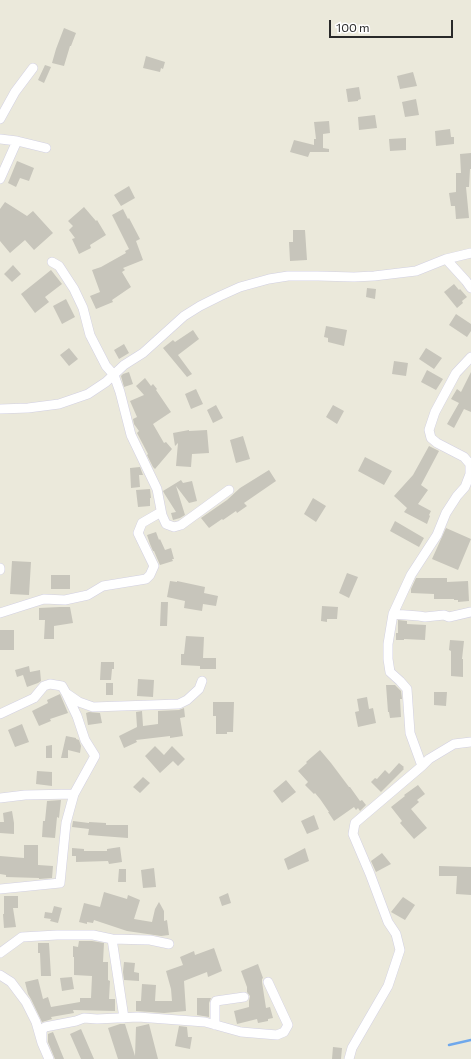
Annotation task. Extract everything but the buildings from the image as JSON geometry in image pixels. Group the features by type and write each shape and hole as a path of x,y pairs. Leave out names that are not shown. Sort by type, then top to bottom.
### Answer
{"street":[{"path":"0,119 15,92 33,68"},
{"path":"0,139 46,148"},
{"path":"0,179 17,142"},
{"path":"0,409 28,408 59,404 88,394 106,382 124,365 142,353 184,316 200,306 240,287 269,279 288,276 354,277 374,276 416,270 446,259 471,253"},
{"path":"446,259 471,288"},
{"path":"52,262 59,266 74,288 83,308 90,335 106,366 114,375 131,435 157,489 161,512 166,524 174,527 181,525 229,490"},
{"path":"422,766 410,732 407,689 400,680 390,672 388,644 393,614 411,575 437,535 446,513 465,487 470,474 470,464 464,457 431,438 429,430 435,412 456,373 471,357"},
{"path":"0,613 44,599 65,600 88,595 104,586 146,579 150,575 154,566 138,533 142,523 161,512"},
{"path":"393,614 425,617 444,615 449,617 471,612"},
{"path":"66,692 79,702 93,707 179,704 187,700 199,689 202,681"},
{"path":"0,714 34,698 44,686 50,684 62,686 77,716 85,740 95,756 74,794 66,823 60,883 0,889"},
{"path":"349,1059 352,1048 388,986 400,950 396,934 388,922 353,834 355,823 429,759 454,744 471,742"},
{"path":"0,798 25,795 74,794"},
{"path":"0,953 22,938 57,935 93,935 112,939 150,940 169,944"},
{"path":"112,939 124,1018"},
{"path":"0,975 10,982 26,1002 36,1022 42,1043 49,1059"},
{"path":"42,1043 42,1030 46,1027 84,1018 138,1018 205,1022 241,1032 277,1035 284,1032 288,1025 268,982"},
{"path":"215,1025 216,1001 244,997"}],"waterway":[{"path":"449,1045 471,1040"}]}
